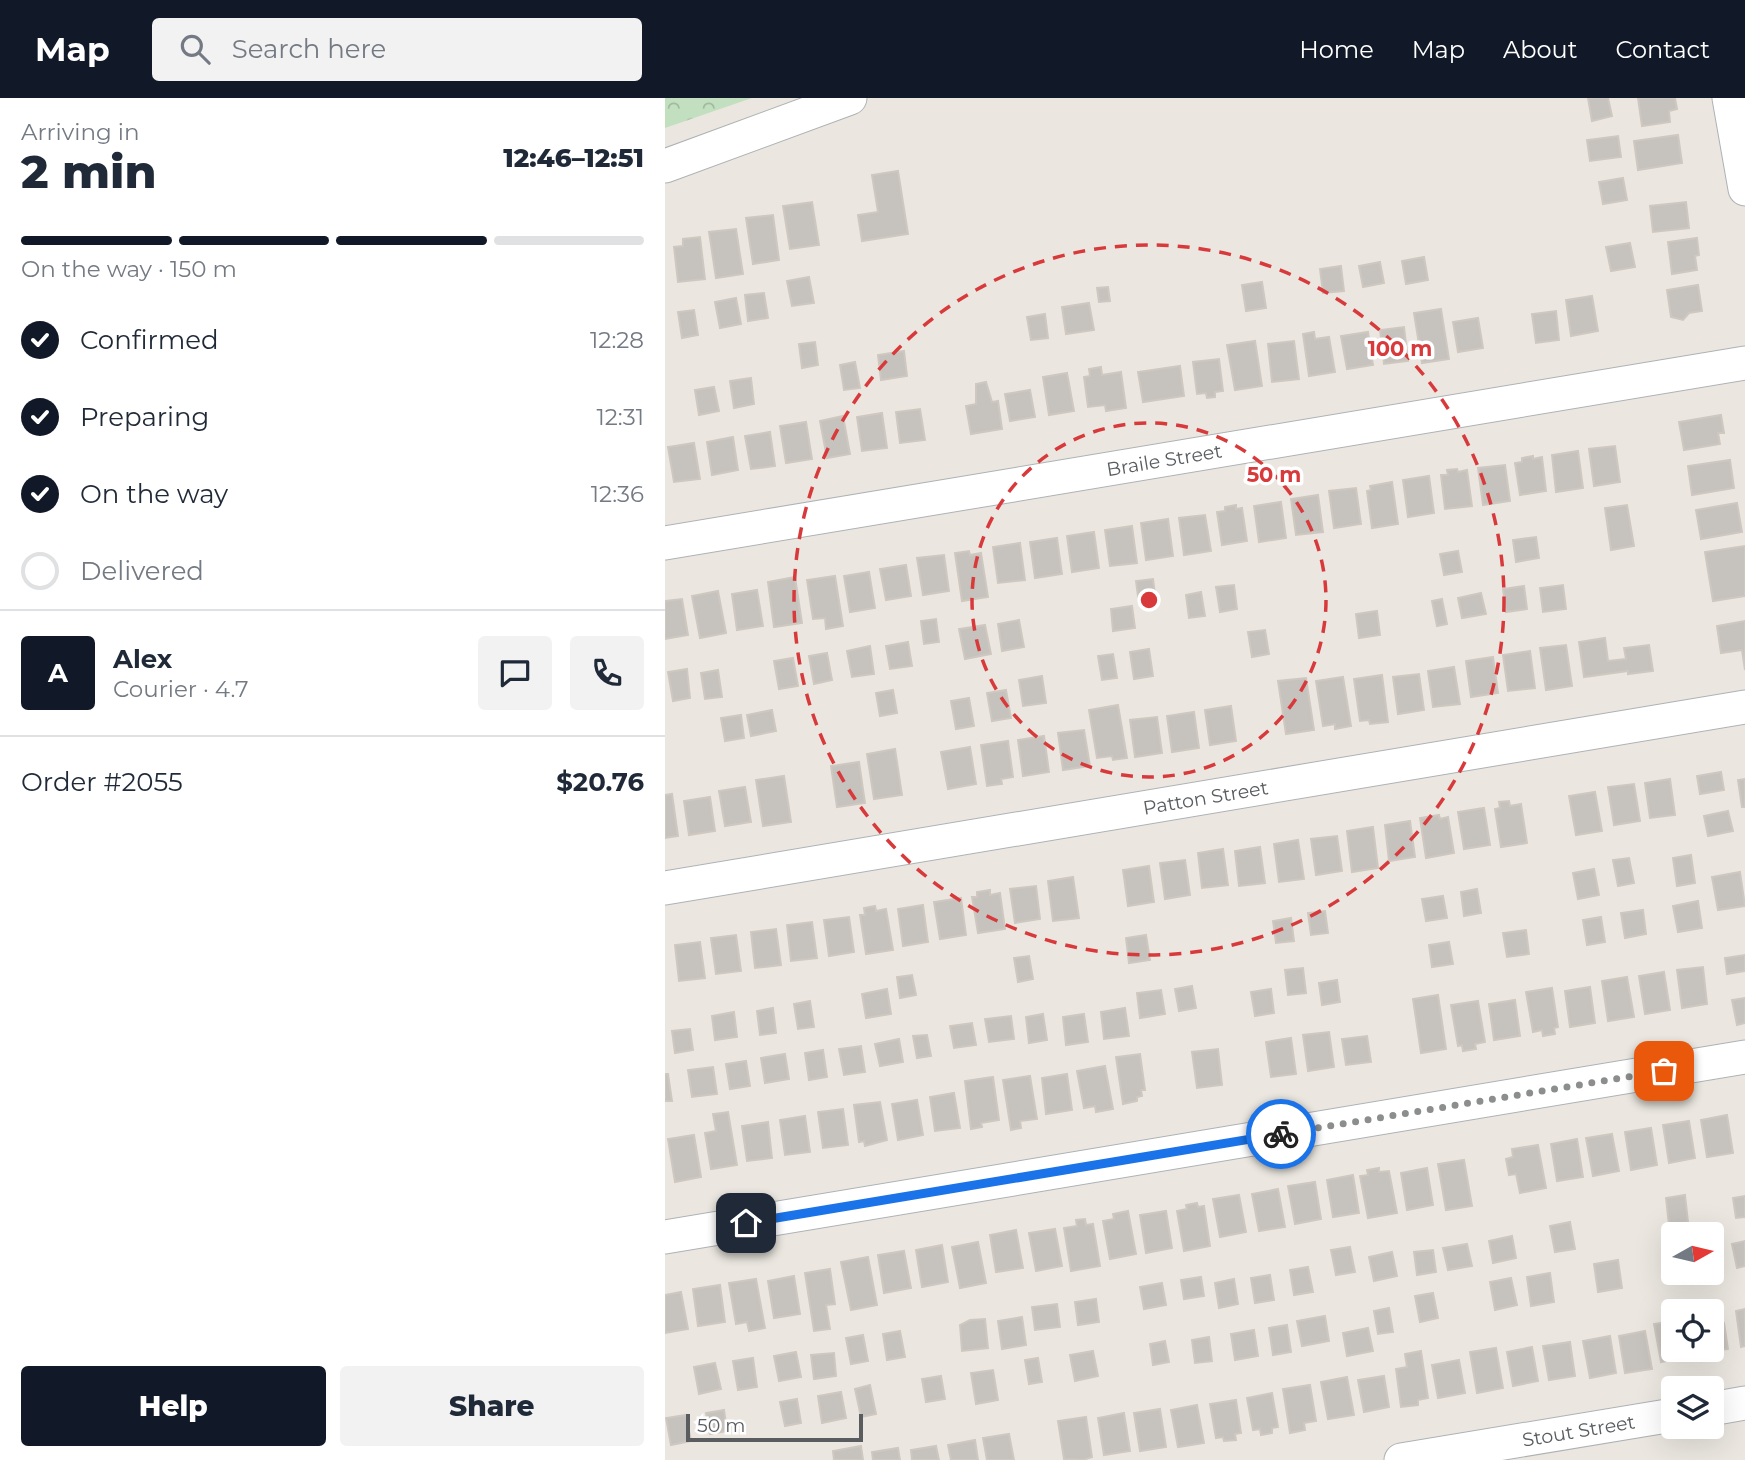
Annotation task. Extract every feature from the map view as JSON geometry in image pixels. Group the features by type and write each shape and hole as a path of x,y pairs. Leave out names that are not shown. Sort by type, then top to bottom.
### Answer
{"street":[{"path":"665,166 850,98"},
{"path":"1730,98 1745,189"},
{"name":"Braile Street","path":"665,543 1745,363"},
{"name":"Patton Street","path":"665,888 1745,707"},
{"path":"665,1237 1745,1057"},
{"path":"1724,1407 1745,1404"},
{"name":"Stout Street","path":"1401,1460 1661,1417"}],"green space":[{"path":"665,98 752,98 665,128"}],"building":[{"path":"1588,98 1608,98 1612,116 1592,121"},
{"path":"1638,98 1675,98 1677,109 1669,111 1670,122 1642,126"},
{"path":"1678,135 1682,163 1638,170 1634,141"},
{"path":"1618,136 1621,157 1590,161 1587,140"},
{"path":"898,171 908,234 862,241 858,215 878,212 872,175"},
{"path":"1623,178 1627,200 1603,204 1599,182"},
{"path":"812,202 819,245 790,249 783,206"},
{"path":"1686,202 1689,228 1653,232 1650,206"},
{"path":"773,215 779,260 753,264 746,218"},
{"path":"736,229 743,274 716,278 709,232"},
{"path":"700,237 705,279 678,282 674,247 683,246 683,239"},
{"path":"1697,238 1697,270 1672,274 1668,242"},
{"path":"1630,243 1635,267 1611,271 1606,247"},
{"path":"1424,257 1428,280 1406,284 1402,261"},
{"path":"1380,262 1384,283 1363,287 1359,266"},
{"path":"1341,266 1344,291 1323,293 1320,269"},
{"path":"809,277 814,303 792,306 787,281"},
{"path":"1262,282 1266,308 1246,311 1242,285"},
{"path":"1698,285 1702,311 1689,313 1683,320 1671,317 1667,290"},
{"path":"1108,287 1110,301 1099,302 1097,288"},
{"path":"764,293 768,318 748,321 745,295"},
{"path":"1592,296 1598,331 1571,336 1566,300"},
{"path":"736,298 741,324 720,328 715,302"},
{"path":"1089,303 1094,330 1066,334 1062,307"},
{"path":"1441,309 1449,359 1422,363 1414,313"},
{"path":"694,310 698,335 682,338 678,312"},
{"path":"1556,311 1559,340 1536,343 1532,314"},
{"path":"1045,314 1048,338 1031,340 1027,317"},
{"path":"1478,318 1483,348 1458,352 1453,322"},
{"path":"1404,327 1408,361 1384,364 1380,330"},
{"path":"1314,332 1315,339 1329,337 1335,372 1309,376 1303,334"},
{"path":"1368,332 1373,365 1347,369 1341,336"},
{"path":"1255,341 1262,386 1235,390 1227,345"},
{"path":"1294,341 1299,379 1272,382 1268,344"},
{"path":"815,342 818,365 802,368 799,344"},
{"path":"904,351 907,376 881,380 878,355"},
{"path":"1219,359 1223,391 1215,392 1215,397 1207,398 1206,393 1197,394 1193,362"},
{"path":"855,362 860,388 844,390 840,365"},
{"path":"1180,366 1184,396 1143,402 1138,372"},
{"path":"1101,367 1102,375 1121,372 1126,408 1106,411 1105,405 1088,407 1084,377 1090,376 1089,369"},
{"path":"1067,373 1074,411 1049,415 1043,377"},
{"path":"751,378 754,404 734,408 730,381"},
{"path":"986,382 992,402 998,401 1002,429 971,434 966,406 976,404 976,384"},
{"path":"714,387 719,411 699,415 695,390"},
{"path":"1030,390 1035,417 1010,421 1005,394"},
{"path":"920,409 925,440 900,443 896,412"},
{"path":"882,413 887,448 862,451 857,417"},
{"path":"1721,415 1724,433 1718,433 1720,444 1684,450 1679,422"},
{"path":"843,416 850,454 827,458 820,421"},
{"path":"806,422 812,459 786,463 780,426"},
{"path":"770,432 775,466 751,469 745,436"},
{"path":"733,437 738,470 712,475 707,442"},
{"path":"694,443 700,479 674,482 668,447"},
{"path":"1615,446 1620,482 1594,486 1589,449"},
{"path":"1578,451 1583,488 1556,492 1552,455"},
{"path":"1533,456 1533,459 1542,457 1546,491 1520,495 1515,463 1522,462 1522,458"},
{"path":"1730,460 1734,488 1692,495 1688,466"},
{"path":"1505,465 1510,501 1483,505 1478,468"},
{"path":"1457,469 1458,472 1467,470 1472,506 1445,509 1441,475 1448,475 1447,470"},
{"path":"1429,476 1434,513 1408,517 1403,480"},
{"path":"1392,482 1398,524 1372,528 1367,491 1371,490 1370,486"},
{"path":"1356,488 1361,524 1334,528 1329,491"},
{"path":"1318,495 1323,532 1296,535 1291,499"},
{"path":"1281,502 1286,538 1259,542 1254,506"},
{"path":"1737,503 1742,532 1701,539 1696,510"},
{"path":"1236,505 1236,509 1242,508 1247,541 1222,545 1217,512"},
{"path":"1627,505 1634,546 1611,550 1605,508"},
{"path":"1205,515 1211,551 1184,555 1179,518"},
{"path":"1168,519 1173,556 1146,560 1141,523"},
{"path":"1132,526 1137,563 1110,566 1105,530"},
{"path":"1094,532 1099,568 1072,572 1067,536"},
{"path":"1536,537 1539,558 1516,562 1513,540"},
{"path":"1057,538 1062,574 1035,578 1030,542"},
{"path":"1020,543 1025,580 998,583 993,547"},
{"path":"1745,546 1745,596 1713,601 1705,552"},
{"path":"969,551 970,555 981,553 988,597 962,601 955,553"},
{"path":"1458,551 1462,572 1444,575 1440,554"},
{"path":"944,555 949,591 923,595 917,558"},
{"path":"906,565 911,596 886,600 880,569"},
{"path":"869,572 875,608 850,612 844,576"},
{"path":"835,576 843,626 826,629 825,618 813,619 807,580"},
{"path":"795,577 802,623 774,627 768,582"},
{"path":"1153,579 1156,602 1139,604 1136,581"},
{"path":"1234,585 1237,609 1220,612 1216,587"},
{"path":"1563,585 1566,609 1543,612 1540,588"},
{"path":"1524,586 1527,609 1506,612 1503,589"},
{"path":"757,590 763,626 737,630 732,594"},
{"path":"718,591 726,633 700,638 692,596"},
{"path":"1201,592 1205,616 1189,618 1186,595"},
{"path":"1481,593 1486,614 1462,618 1458,598"},
{"path":"682,599 688,635 665,639 665,601"},
{"path":"1442,599 1447,624 1437,626 1432,601"},
{"path":"1132,606 1135,628 1113,631 1111,609"},
{"path":"1377,611 1380,635 1359,638 1356,614"},
{"path":"936,619 939,642 924,644 921,621"},
{"path":"1019,620 1024,647 1002,651 998,624"},
{"path":"1745,621 1745,670 1742,650 1721,653 1717,626"},
{"path":"985,625 991,654 965,659 959,629"},
{"path":"1265,630 1269,654 1252,657 1248,632"},
{"path":"1605,638 1608,661 1626,659 1624,648 1649,645 1653,671 1628,674 1628,671 1584,677 1579,642"},
{"path":"908,642 912,666 890,669 886,646"},
{"path":"1566,645 1572,686 1546,690 1540,648"},
{"path":"870,646 874,674 852,677 847,651"},
{"path":"1149,649 1153,676 1134,679 1130,652"},
{"path":"1530,651 1535,688 1508,691 1503,655"},
{"path":"827,653 832,680 814,684 809,656"},
{"path":"1113,654 1117,678 1102,680 1098,656"},
{"path":"1493,657 1498,693 1471,697 1466,661"},
{"path":"793,658 798,686 779,689 774,661"},
{"path":"1454,667 1460,704 1433,707 1428,671"},
{"path":"687,669 690,698 673,701 668,672"},
{"path":"718,670 722,697 705,699 701,673"},
{"path":"1419,674 1424,710 1398,714 1393,677"},
{"path":"1382,675 1388,722 1370,724 1369,720 1360,721 1354,679"},
{"path":"1042,676 1046,703 1023,706 1019,680"},
{"path":"1343,677 1351,726 1335,729 1335,724 1323,726 1316,681"},
{"path":"1306,678 1314,730 1286,734 1278,681"},
{"path":"893,690 897,713 880,716 876,693"},
{"path":"1006,690 1011,718 992,721 987,693"},
{"path":"969,698 974,726 956,729 951,701"},
{"path":"1118,705 1127,758 1097,758 1089,710"},
{"path":"1231,706 1236,741 1210,745 1205,710"},
{"path":"772,710 776,731 751,736 747,715"},
{"path":"1194,712 1199,748 1172,752 1167,716"},
{"path":"741,715 744,738 725,741 721,718"},
{"path":"1157,717 1162,753 1135,757 1130,720"},
{"path":"1084,730 1090,766 1063,770 1058,733"},
{"path":"1044,736 1049,772 1023,776 1018,740"},
{"path":"1008,741 1013,777 1001,779 1002,784 987,786 981,745"},
{"path":"970,747 976,784 948,789 941,752"},
{"path":"895,749 902,795 874,799 867,754"},
{"path":"859,762 865,803 837,807 831,766"},
{"path":"1721,772 1724,790 1700,794 1697,776"},
{"path":"784,776 791,822 763,826 756,780"},
{"path":"1670,779 1675,815 1650,818 1645,783"},
{"path":"1745,779 1745,807 1742,807 1738,780"},
{"path":"1634,784 1640,821 1614,825 1608,787"},
{"path":"745,787 751,822 725,826 719,791"},
{"path":"1595,792 1602,831 1576,835 1569,796"},
{"path":"672,794 678,836 665,838 665,795"},
{"path":"710,797 715,831 689,835 684,801"},
{"path":"1509,801 1510,806 1521,804 1527,843 1501,847 1495,809 1500,808 1499,802"},
{"path":"1484,808 1490,845 1464,849 1458,812"},
{"path":"1728,811 1733,831 1708,836 1704,816"},
{"path":"1439,815 1440,819 1448,817 1454,853 1426,858 1420,818"},
{"path":"1410,821 1415,857 1389,861 1385,825"},
{"path":"1373,827 1378,868 1352,872 1347,831"},
{"path":"1337,836 1342,871 1316,875 1311,839"},
{"path":"1298,840 1304,879 1279,882 1274,844"},
{"path":"1260,847 1265,883 1239,886 1235,851"},
{"path":"1223,849 1228,885 1202,888 1198,853"},
{"path":"1691,855 1695,883 1677,886 1673,858"},
{"path":"1629,858 1634,883 1618,886 1613,860"},
{"path":"1185,860 1190,895 1165,899 1160,863"},
{"path":"1149,866 1154,902 1128,906 1123,870"},
{"path":"1594,869 1599,895 1578,899 1573,873"},
{"path":"1740,872 1745,906 1718,910 1712,877"},
{"path":"1073,877 1079,918 1053,921 1048,881"},
{"path":"1036,886 1040,919 1015,923 1010,889"},
{"path":"1477,889 1481,913 1464,916 1461,892"},
{"path":"990,890 990,895 1000,893 1005,929 978,933 972,897 977,897 977,892"},
{"path":"1443,896 1447,918 1426,921 1422,899"},
{"path":"961,898 966,935 940,939 934,902"},
{"path":"1698,901 1702,928 1678,932 1673,906"},
{"path":"923,905 928,942 903,946 898,909"},
{"path":"875,906 876,911 886,909 893,950 866,954 860,915 865,915 864,908"},
{"path":"1643,910 1646,934 1625,938 1621,913"},
{"path":"1325,911 1328,933 1311,935 1308,913"},
{"path":"849,917 854,952 829,956 824,920"},
{"path":"1601,917 1605,942 1587,945 1583,920"},
{"path":"1291,918 1294,941 1276,943 1273,921"},
{"path":"812,922 817,958 791,961 787,925"},
{"path":"776,929 781,965 755,968 751,932"},
{"path":"1526,930 1529,954 1507,957 1503,933"},
{"path":"736,935 741,971 716,974 711,938"},
{"path":"1146,935 1150,960 1129,963 1126,938"},
{"path":"700,942 705,978 679,981 675,945"},
{"path":"1449,942 1453,964 1432,967 1429,945"},
{"path":"1745,955 1745,971 1727,974 1725,958"},
{"path":"1029,956 1033,979 1018,982 1014,958"},
{"path":"1703,967 1707,1004 1682,1008 1677,970"},
{"path":"1303,968 1306,993 1288,995 1285,970"},
{"path":"1664,972 1670,1010 1645,1014 1639,976"},
{"path":"912,975 916,995 900,998 897,977"},
{"path":"1627,977 1634,1017 1608,1021 1602,981"},
{"path":"1337,980 1340,1002 1322,1005 1319,983"},
{"path":"1192,986 1196,1008 1179,1011 1175,989"},
{"path":"1590,987 1595,1023 1570,1027 1565,991"},
{"path":"1552,988 1558,1027 1554,1028 1555,1034 1543,1036 1542,1030 1533,1032 1526,992"},
{"path":"887,989 891,1014 866,1018 862,994"},
{"path":"1271,989 1274,1013 1255,1016 1251,992"},
{"path":"1161,990 1165,1014 1140,1018 1137,993"},
{"path":"1438,995 1446,1049 1421,1053 1413,999"},
{"path":"1745,998 1745,1023 1737,1025 1732,1000"},
{"path":"1515,1000 1520,1036 1494,1040 1489,1004"},
{"path":"810,1001 814,1027 798,1029 794,1004"},
{"path":"1478,1001 1485,1042 1475,1044 1476,1049 1463,1051 1462,1045 1458,1046 1451,1005"},
{"path":"773,1008 776,1033 760,1035 757,1011"},
{"path":"1125,1008 1129,1036 1104,1039 1101,1012"},
{"path":"734,1012 737,1037 715,1040 712,1016"},
{"path":"1043,1014 1047,1040 1029,1043 1026,1017"},
{"path":"1084,1014 1088,1042 1066,1045 1063,1017"},
{"path":"1011,1016 1014,1039 989,1042 985,1019"},
{"path":"972,1023 976,1045 954,1048 950,1026"},
{"path":"690,1029 693,1050 675,1053 672,1031"},
{"path":"1329,1032 1334,1067 1308,1071 1303,1035"},
{"path":"927,1035 931,1056 917,1058 913,1036"},
{"path":"1367,1036 1371,1062 1346,1065 1342,1039"},
{"path":"1291,1038 1296,1074 1271,1077 1266,1042"},
{"path":"899,1039 903,1062 880,1066 875,1044"},
{"path":"861,1046 865,1072 844,1075 839,1049"},
{"path":"1218,1049 1222,1085 1197,1088 1192,1052"},
{"path":"823,1050 827,1077 809,1080 805,1053"},
{"path":"785,1054 789,1079 765,1083 761,1058"},
{"path":"1140,1054 1145,1090 1141,1090 1142,1096 1137,1097 1137,1101 1123,1104 1116,1057"},
{"path":"746,1061 750,1086 730,1089 726,1064"},
{"path":"1105,1066 1113,1109 1096,1112 1095,1106 1084,1108 1077,1071"},
{"path":"713,1067 717,1094 692,1097 688,1070"},
{"path":"665,1074 668,1074 672,1101 665,1101"},
{"path":"1067,1074 1072,1110 1046,1114 1042,1078"},
{"path":"1030,1076 1037,1119 1020,1121 1021,1128 1011,1130 1003,1080"},
{"path":"993,1077 999,1120 981,1123 982,1127 971,1129 965,1081"},
{"path":"954,1093 960,1128 935,1131 930,1097"},
{"path":"917,1100 923,1135 898,1140 892,1104"},
{"path":"880,1102 887,1140 865,1146 864,1141 859,1142 854,1105"},
{"path":"843,1109 848,1145 823,1148 818,1112"},
{"path":"728,1112 737,1165 711,1169 705,1133 716,1131 713,1114"},
{"path":"1727,1115 1733,1153 1707,1157 1701,1120"},
{"path":"805,1116 810,1152 785,1155 780,1120"},
{"path":"1689,1121 1695,1158 1669,1163 1663,1125"},
{"path":"768,1122 772,1158 747,1161 742,1126"},
{"path":"1651,1128 1657,1165 1631,1170 1625,1132"},
{"path":"1612,1134 1619,1171 1593,1176 1586,1138"},
{"path":"694,1135 701,1177 675,1182 668,1139"},
{"path":"1577,1139 1583,1177 1557,1181 1551,1144"},
{"path":"1538,1145 1546,1188 1520,1193 1516,1174 1509,1175 1506,1159 1513,1157 1512,1149"},
{"path":"1464,1160 1472,1206 1446,1210 1438,1164"},
{"path":"1379,1168 1379,1172 1389,1171 1397,1213 1368,1218 1360,1176 1368,1175 1367,1170"},
{"path":"1427,1168 1433,1205 1407,1210 1401,1173"},
{"path":"1353,1175 1359,1213 1333,1217 1327,1180"},
{"path":"1315,1182 1321,1219 1295,1224 1288,1186"},
{"path":"1278,1189 1285,1227 1259,1231 1252,1194"},
{"path":"1239,1195 1246,1232 1220,1237 1213,1199"},
{"path":"1685,1195 1688,1222 1669,1222 1666,1198"},
{"path":"1745,1196 1745,1217 1736,1218 1733,1198"},
{"path":"1197,1203 1198,1207 1204,1206 1210,1246 1184,1251 1177,1211 1187,1209 1186,1205"},
{"path":"1128,1211 1136,1254 1110,1259 1103,1221 1114,1219 1113,1214"},
{"path":"1166,1211 1172,1248 1146,1253 1140,1215"},
{"path":"1085,1219 1086,1225 1093,1224 1100,1266 1071,1271 1064,1228 1077,1226 1076,1220"},
{"path":"1570,1222 1575,1249 1555,1252 1550,1226"},
{"path":"1055,1229 1062,1266 1036,1271 1029,1233"},
{"path":"1016,1230 1023,1268 996,1272 990,1235"},
{"path":"1512,1236 1516,1258 1493,1263 1489,1241"},
{"path":"1745,1241 1745,1266 1737,1268 1732,1244"},
{"path":"978,1242 986,1283 960,1288 952,1247"},
{"path":"1467,1244 1472,1266 1448,1270 1443,1248"},
{"path":"942,1245 948,1282 922,1287 916,1250"},
{"path":"1350,1247 1355,1272 1336,1275 1331,1250"},
{"path":"1433,1250 1436,1272 1417,1275 1414,1252"},
{"path":"904,1251 911,1288 884,1293 878,1255"},
{"path":"1392,1252 1397,1276 1374,1281 1369,1257"},
{"path":"868,1257 877,1305 851,1310 841,1262"},
{"path":"1618,1260 1622,1288 1598,1292 1594,1264"},
{"path":"1308,1267 1313,1292 1294,1295 1290,1270"},
{"path":"830,1269 835,1304 826,1305 830,1329 814,1331 805,1273"},
{"path":"1550,1273 1554,1302 1531,1306 1527,1277"},
{"path":"1270,1275 1274,1300 1255,1303 1251,1278"},
{"path":"794,1276 800,1314 774,1318 768,1281"},
{"path":"1201,1277 1204,1296 1184,1299 1181,1280"},
{"path":"1511,1278 1517,1305 1495,1310 1490,1282"},
{"path":"756,1279 765,1328 749,1331 747,1322 736,1324 729,1283"},
{"path":"1234,1279 1238,1304 1219,1308 1215,1283"},
{"path":"1162,1283 1166,1305 1144,1309 1140,1287"},
{"path":"720,1285 725,1322 698,1326 693,1289"},
{"path":"681,1292 688,1329 665,1333 665,1295"},
{"path":"1433,1293 1438,1318 1420,1322 1415,1296"},
{"path":"1096,1299 1099,1322 1078,1325 1075,1302"},
{"path":"1057,1304 1060,1327 1035,1330 1032,1307"},
{"path":"1389,1308 1393,1332 1378,1334 1374,1311"},
{"path":"1745,1309 1745,1346 1741,1347 1736,1311"},
{"path":"1325,1316 1329,1341 1302,1346 1297,1321"},
{"path":"1022,1317 1026,1345 1002,1349 998,1321"},
{"path":"985,1319 988,1348 962,1351 960,1325 970,1320"},
{"path":"1661,1323 1661,1362 1654,1324"},
{"path":"1724,1323 1728,1349 1724,1350"},
{"path":"1287,1325 1291,1352 1273,1355 1269,1328"},
{"path":"1368,1328 1373,1351 1347,1356 1343,1333"},
{"path":"1254,1330 1258,1356 1235,1360 1231,1334"},
{"path":"900,1331 905,1357 887,1360 883,1334"},
{"path":"1645,1331 1652,1369 1625,1373 1619,1336"},
{"path":"863,1335 868,1361 851,1364 846,1338"},
{"path":"1610,1336 1616,1373 1590,1378 1583,1341"},
{"path":"1209,1337 1212,1361 1195,1363 1192,1340"},
{"path":"1165,1341 1169,1362 1153,1365 1150,1344"},
{"path":"1570,1342 1575,1376 1549,1380 1543,1346"},
{"path":"1532,1347 1538,1381 1513,1386 1507,1352"},
{"path":"1496,1348 1503,1388 1477,1393 1470,1352"},
{"path":"1093,1351 1098,1376 1075,1381 1070,1355"},
{"path":"1421,1351 1428,1398 1418,1400 1418,1405 1401,1407 1396,1369 1407,1367 1405,1354"},
{"path":"796,1352 801,1377 779,1381 774,1356"},
{"path":"834,1353 836,1376 814,1379 811,1355"},
{"path":"753,1358 757,1387 738,1390 733,1361"},
{"path":"1038,1358 1042,1382 1029,1384 1025,1360"},
{"path":"1459,1360 1465,1393 1438,1398 1432,1365"},
{"path":"715,1363 721,1389 699,1394 694,1367"},
{"path":"993,1370 998,1400 976,1404 971,1373"},
{"path":"941,1376 945,1399 926,1402 922,1379"},
{"path":"1384,1376 1389,1407 1364,1412 1358,1380"},
{"path":"1347,1377 1354,1415 1328,1419 1321,1382"},
{"path":"870,1385 876,1414 861,1417 855,1389"},
{"path":"1310,1385 1316,1421 1304,1423 1305,1430 1290,1433 1283,1389"},
{"path":"841,1392 846,1418 822,1423 818,1396"},
{"path":"1272,1393 1278,1427 1272,1428 1272,1433 1261,1435 1260,1429 1253,1430 1247,1398"},
{"path":"797,1399 801,1423 785,1426 780,1402"},
{"path":"1236,1400 1241,1433 1235,1434 1236,1440 1224,1441 1223,1437 1216,1438 1210,1404"},
{"path":"1197,1405 1204,1443 1178,1447 1171,1410"},
{"path":"1160,1409 1166,1447 1140,1451 1134,1413"},
{"path":"724,1410 727,1431 710,1434 706,1413"},
{"path":"1124,1413 1130,1451 1104,1455 1098,1418"},
{"path":"686,1415 691,1441 671,1445 666,1418"},
{"path":"1086,1417 1092,1457 1083,1460 1064,1459 1058,1421"},
{"path":"1009,1434 1014,1460 987,1460 983,1438"},
{"path":"975,1440 978,1460 951,1460 948,1445"},
{"path":"861,1446 863,1460 834,1460 833,1451"},
{"path":"936,1446 939,1460 912,1460 911,1450"},
{"path":"898,1448 900,1460 873,1460 872,1452"}],"way so far":[{"path":"1281,1134 1664,1071"}],"route":[{"path":"746,1223 1281,1134"}]}
